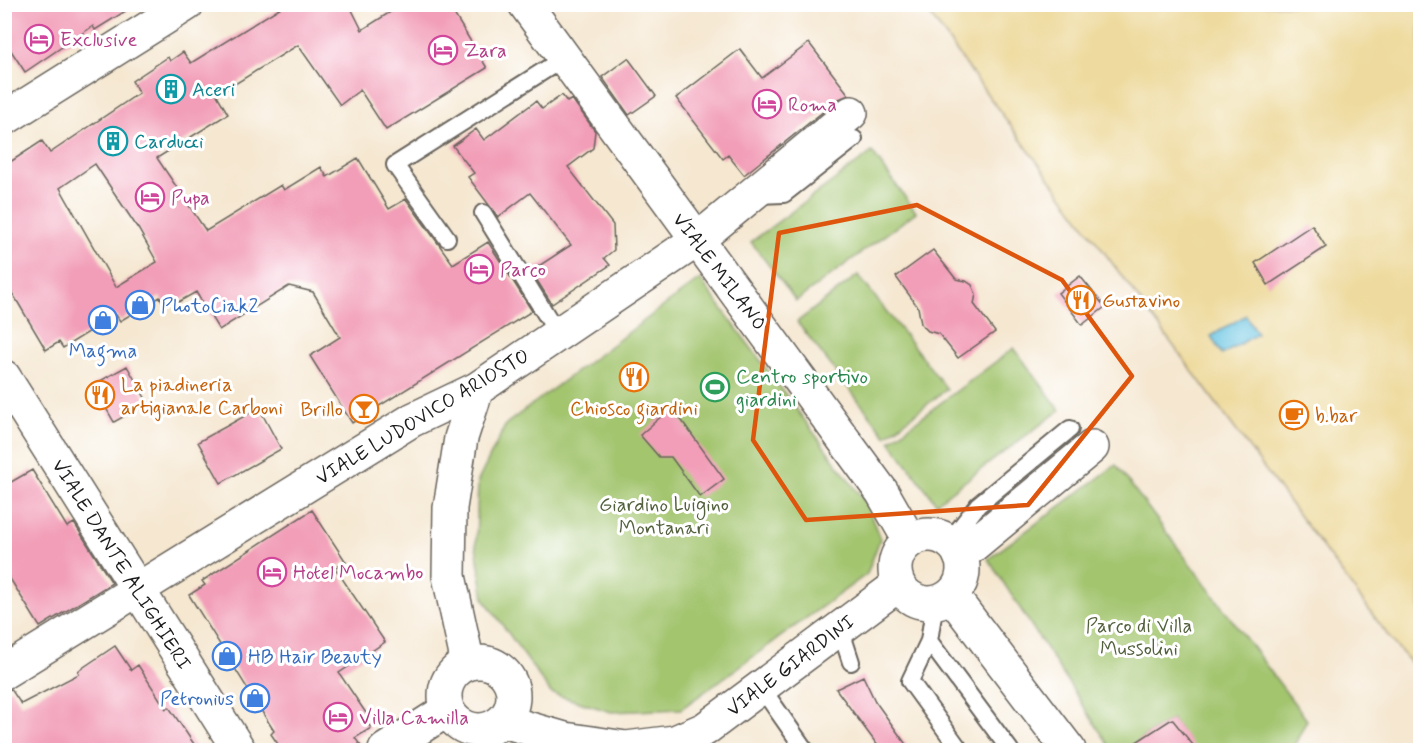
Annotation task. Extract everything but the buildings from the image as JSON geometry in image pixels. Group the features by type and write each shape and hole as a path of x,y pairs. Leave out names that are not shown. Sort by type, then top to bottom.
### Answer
{"street":[{"path":"4,118 187,4"},
{"name":"VIALE MILANO","path":"525,4 882,492 910,541"},
{"name":"VIALE LUDOVICO ARIOSTO","path":"4,672 412,420 477,388 698,240 753,195 853,126"},
{"name":"VIALE DANTE ALIGHIERI","path":"4,377 239,750"},
{"path":"468,664 449,576 450,508 461,438 477,388"},
{"path":"954,549 1081,438"},
{"path":"930,535 954,549 962,566 962,577 958,586 943,598 924,603 905,594 898,585 896,560 910,541 930,535"},
{"name":"VIALE GIARDINI","path":"503,721 565,739 626,748 713,740 761,687 898,585"},
{"path":"943,598 1069,750"},
{"path":"479,662 500,669 506,675 513,693 513,703 503,721 488,730 469,730 459,725 447,710 444,699 445,687 458,668 468,664 479,662"},
{"path":"386,750 447,710"}],"lane":[{"path":"447,238 395,165 564,58"},
{"path":"483,213 558,334"},
{"path":"943,598 929,641 910,681 960,750"},
{"path":"840,628 851,662"},
{"path":"929,641 1010,750"},
{"path":"761,687 805,750"}],"highlighted area":[{"path":"917,205 1062,280 1132,376 1028,505 806,520 753,440 779,233"}],"green space":[{"path":"872,152 916,212 796,301 751,242"},
{"path":"858,275 947,389 886,436 797,322"},
{"name":"Giardino Luigino Montanari","path":"700,279 866,503 880,539 867,574 681,709 611,712 551,693 484,599 476,546 478,481 506,424"},
{"path":"1014,348 1060,410 936,503 890,441"},
{"name":"Parco di Villa Mussolini","path":"1116,465 1307,720 1292,750 1183,750 1191,744 1172,719 1124,750 1112,750 988,559"}],"sand":[{"path":"923,5 1420,5 1420,672 1395,645"}],"water":[{"path":"1246,315 1257,334 1222,355 1211,336"}],"place":[{"name":"Exclusive","path":"39,39"},
{"name":"Zara","path":"443,50"},
{"name":"Aceri","path":"171,89"},
{"name":"Roma","path":"767,104"},
{"name":"Carducci","path":"113,141"},
{"name":"Pupa","path":"150,197"},
{"name":"Parco","path":"479,269"},
{"name":"Gustavino","path":"1081,300"},
{"name":"PhotoCiak2","path":"140,305"},
{"name":"Magma","path":"103,320"},
{"name":"Chiosco giardini","path":"634,377"},
{"name":"Centro sportivo giardini","path":"715,387"},
{"name":"La piadineria artigianale Carboni","path":"100,395"},
{"name":"Brillo","path":"364,409"},
{"name":"b.bar","path":"1294,415"},
{"name":"Hotel Mocambo","path":"272,572"},
{"name":"HB Hair Beauty","path":"227,656"},
{"name":"Petronius","path":"255,698"},
{"name":"Villa Camilla","path":"338,717"}]}
